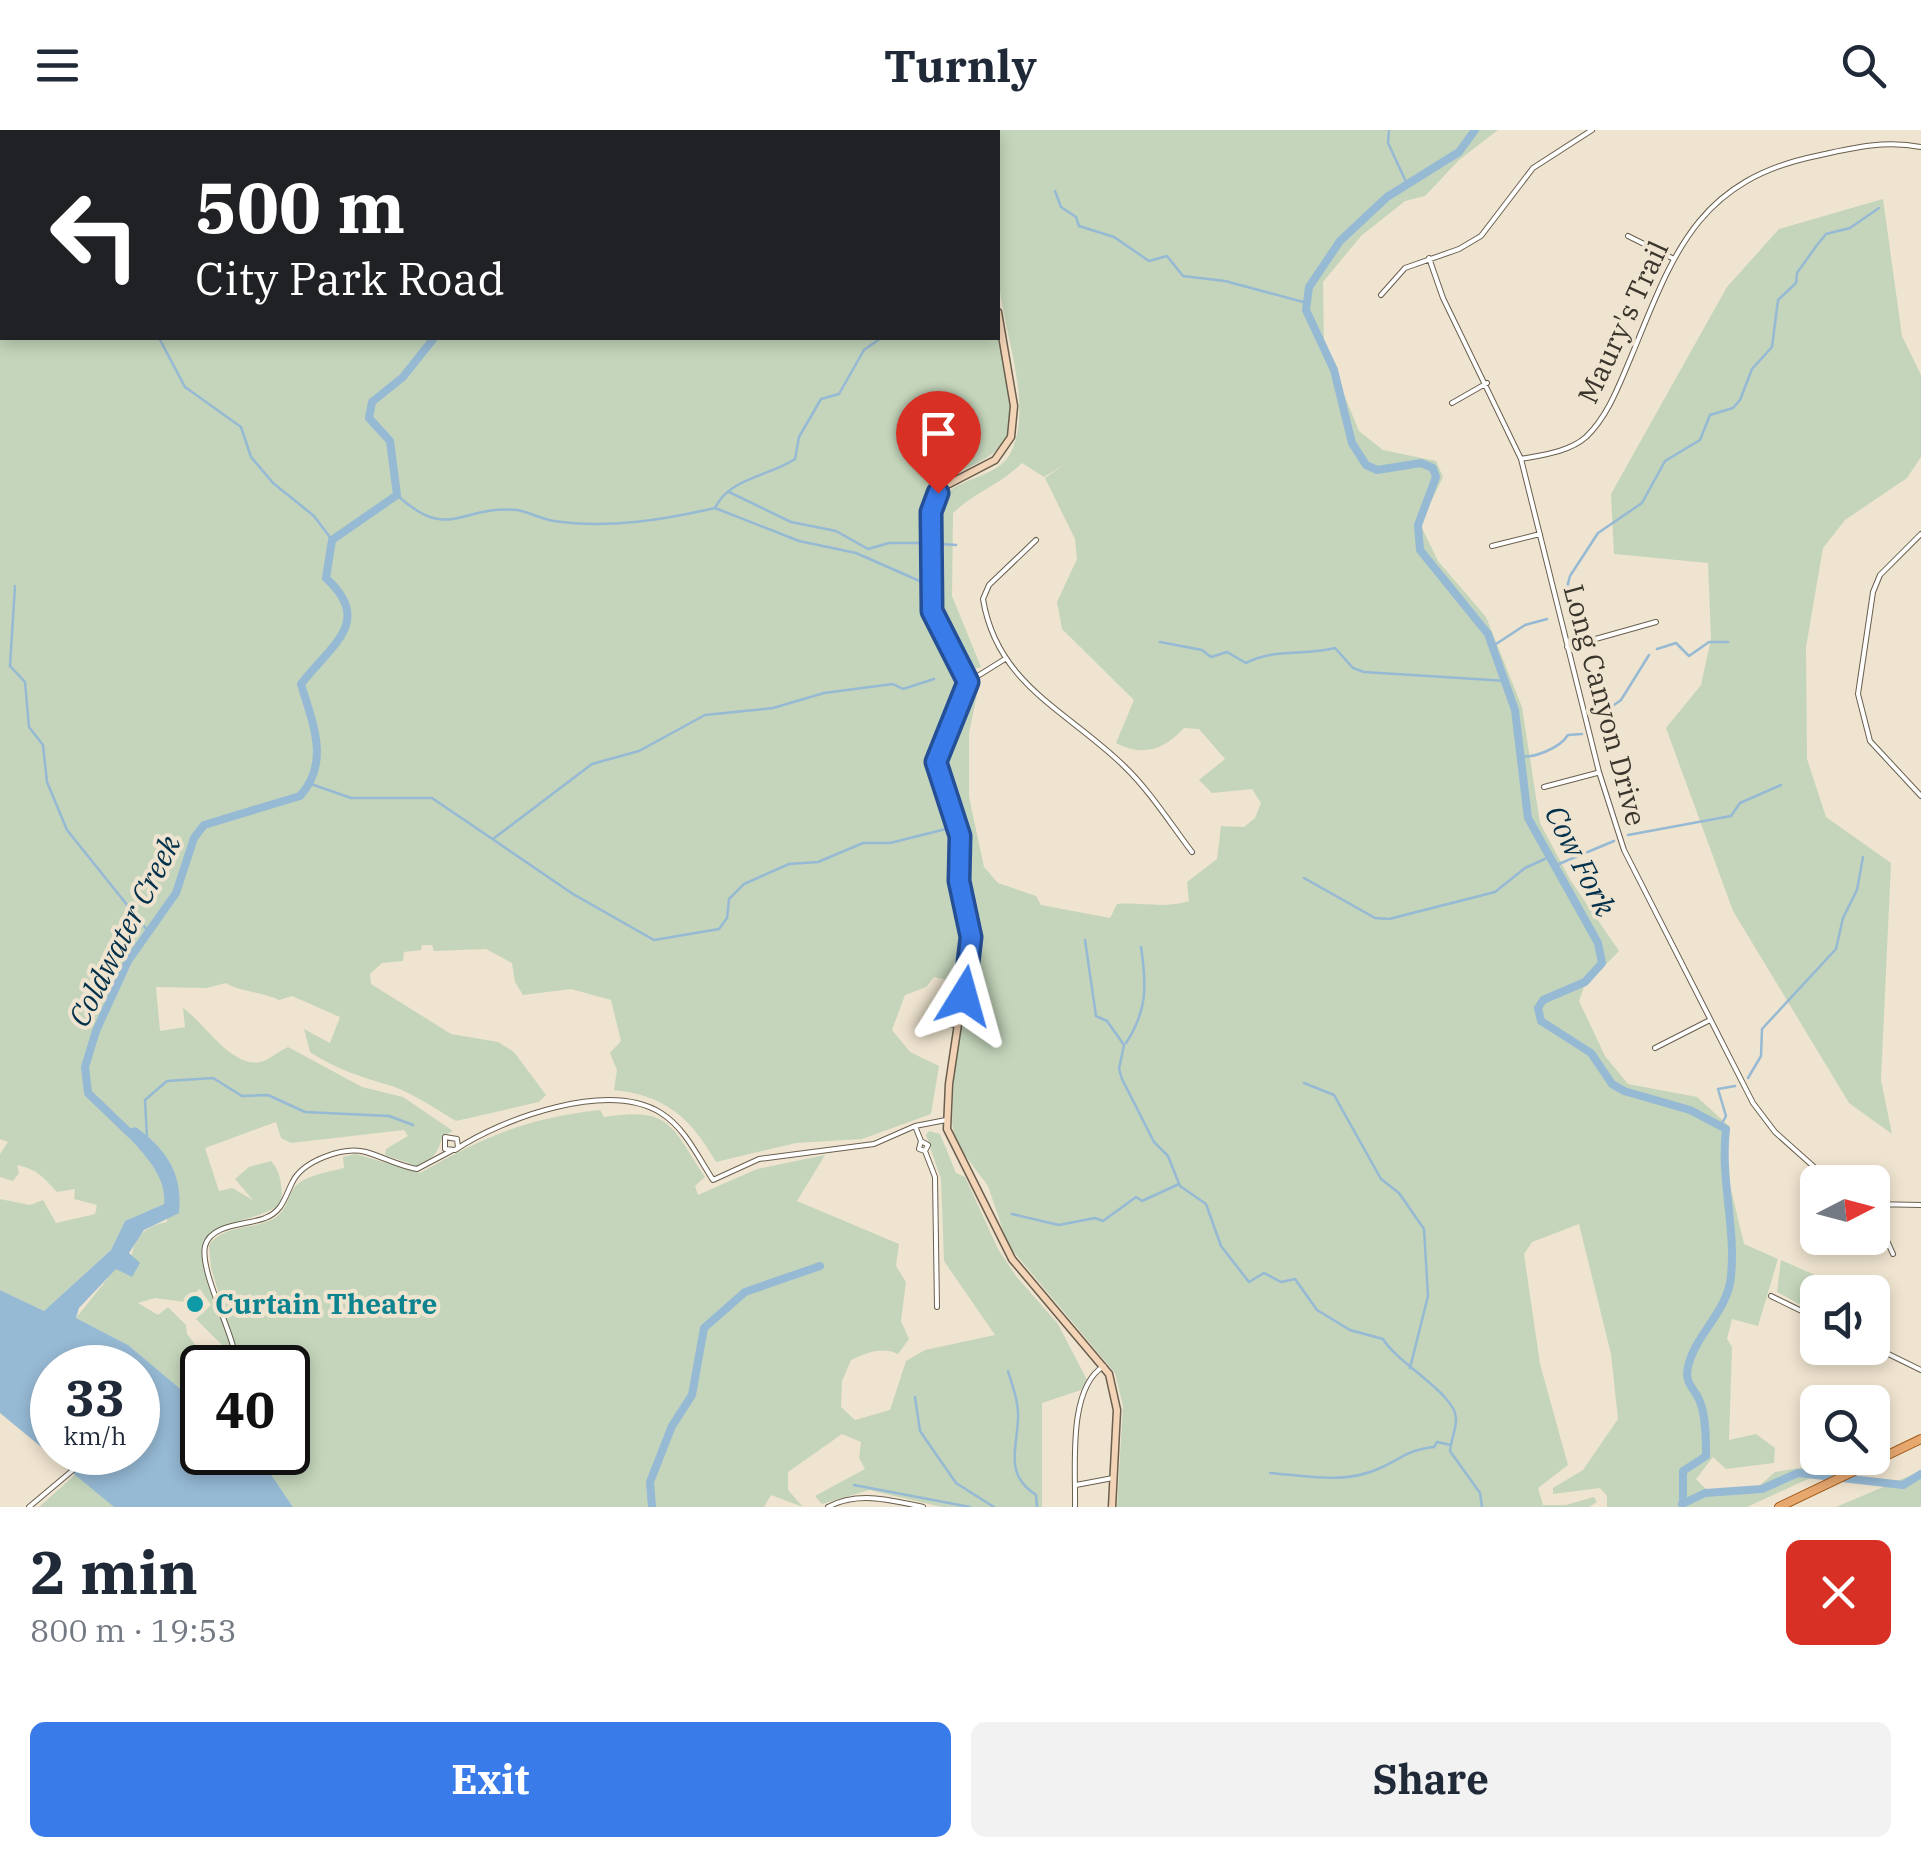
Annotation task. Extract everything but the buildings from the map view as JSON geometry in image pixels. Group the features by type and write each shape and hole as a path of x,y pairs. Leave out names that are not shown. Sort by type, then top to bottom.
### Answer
{"main road":[{"path":"1779,1507 1921,1439"}],"street":[{"path":"1381,295 1398,272 1481,236 1533,168 1592,130"},
{"name":"Maury's Trail","path":"1521,459 1577,443 1599,420 1621,381 1672,258 1704,212 1738,184 1764,170 1883,142 1921,147"},
{"path":"1628,236 1672,258"},
{"name":"Long Canyon Drive","path":"1429,258 1443,298 1521,459 1599,772 1624,850 1708,1021 1762,1117 1813,1165"},
{"path":"968,682 963,665 934,617 931,512 943,487 995,460 1011,437 1014,406 1000,324"},
{"path":"1452,404 1487,383"},
{"path":"1492,546 1540,534"},
{"path":"1921,534 1880,575 1873,592 1858,694 1870,740 1921,796"},
{"path":"1036,540 989,585 982,598 1005,659 1028,690 1080,726 1135,777 1192,852"},
{"path":"1568,647 1656,622"},
{"path":"1005,659 968,682 936,762 960,836 959,881 971,937 946,1120 955,1150 980,1186 1012,1258 1105,1366 1117,1410 1112,1507"},
{"path":"1544,787 1599,772"},
{"path":"1654,1048 1708,1021"},
{"path":"938,1024 958,1025"},
{"path":"232,1345 207,1269 205,1246 210,1238 239,1223 272,1215 284,1203 298,1172 322,1159 360,1151 417,1169 534,1112 605,1102 645,1105 673,1122 713,1180 759,1159 874,1144 914,1126 946,1120"},
{"path":"914,1126 921,1141 928,1143 925,1151 935,1177 937,1307"},
{"path":"451,1151 444,1148 444,1140 457,1138 458,1148"},
{"path":"1890,1207 1921,1205"},
{"path":"1890,1247 1893,1254"},
{"path":"1770,1296 1800,1310"},
{"path":"1890,1355 1921,1370"},
{"path":"1074,1507 1075,1422 1092,1377 1105,1366"},
{"path":"29,1507 67,1475"},
{"path":"1076,1485 1113,1478"},
{"path":"828,1507 856,1498 922,1507"}],"green space":[{"path":"1000,130 1498,130 1459,160 1425,196 1405,201 1361,236 1323,282 1324,346 1359,431 1383,450 1436,461 1443,477 1420,524 1438,561 1486,617 1522,707 1540,823 1571,881 1619,951 1584,987 1579,1001 1605,1056 1628,1084 1697,1097 1730,1127 1725,1164 1744,1244 1778,1259 1758,1326 1732,1319 1727,1339 1732,1347 1729,1440 1756,1434 1775,1448 1774,1463 1726,1469 1713,1457 1696,1479 1708,1491 1758,1487 1775,1472 1800,1468 1800,1475 1814,1475 1747,1507 1607,1507 1607,1496 1600,1488 1553,1494 1553,1488 1583,1470 1618,1419 1611,1354 1579,1224 1532,1242 1524,1254 1540,1364 1568,1465 1538,1488 1543,1505 1566,1505 1594,1497 1597,1502 1589,1507 1117,1507 1123,1406 1115,1373 1008,1245 988,1186 956,1143 952,1123 954,1070 977,941 966,891 965,837 940,765 980,680 969,733 969,797 984,867 998,883 1036,896 1041,905 1110,918 1117,904 1189,901 1187,882 1217,859 1221,826 1244,827 1255,818 1261,803 1252,789 1212,793 1199,780 1225,759 1199,729 1184,728 1169,742 1153,749 1135,750 1116,743 1134,700 1062,629 1057,602 1077,559 1075,539 1045,478 1065,464 1044,477 1022,463 953,513 952,596 981,667 970,670 941,628 937,614 939,504 955,488 1005,461 1017,433 1018,387 1000,292"},
{"path":"1883,199 1902,336 1921,375 1921,457 1907,478 1845,520 1823,548 1806,647 1807,759 1826,817 1891,863 1881,1080 1892,1134 1849,1103 1733,911 1666,728 1701,685 1711,639 1708,563 1614,554 1611,494 1727,287 1779,229"},
{"path":"0,340 1000,340 1012,405 1008,434 988,457 946,480 926,505 930,539 925,608 931,627 959,668 963,685 942,730 932,741 928,765 956,836 949,883 969,938 967,957 961,959 962,983 934,977 926,987 905,995 892,1030 910,1052 939,1066 931,1114 862,1139 796,1143 716,1162 697,1133 675,1111 648,1097 614,1090 617,1070 610,1053 621,1041 611,1000 571,989 523,995 515,982 512,963 486,949 434,951 432,945 422,945 421,950 404,952 403,961 382,963 370,974 371,984 451,1034 498,1042 514,1052 546,1095 539,1102 456,1121 408,1093 340,1068 310,1052 304,1029 330,1043 340,1017 292,996 279,1000 226,983 207,988 156,987 160,1031 185,1027 183,1008 238,1058 260,1062 288,1047 362,1087 403,1097 453,1131 443,1136 432,1157 417,1166 385,1155 386,1149 408,1136 404,1130 291,1143 281,1138 276,1122 205,1148 219,1191 232,1188 253,1200 235,1179 249,1167 271,1161 281,1187 281,1204 217,1230 204,1243 207,1271 230,1345 222,1345 196,1319 211,1305 200,1289 184,1302 155,1298 138,1303 158,1315 168,1307 186,1325 195,1345 180,1345 180,1389 160,1372 160,1345 128,1345 76,1318 116,1268 132,1277 131,1258 136,1241 148,1229 167,1222 168,1168 159,1148 136,1127 124,1131 157,1173 164,1204 125,1221 111,1250 44,1311 0,1290 0,1199 30,1205 43,1200 56,1223 95,1214 97,1205 74,1199 75,1189 57,1192 40,1175 24,1167 17,1165 19,1173 13,1181 0,1177 0,1154 8,1142 0,1139"},
{"path":"600,1110 604,1117 644,1115 667,1124 705,1177 695,1186 698,1195 757,1169 825,1155 797,1201 899,1244 896,1266 906,1282 901,1321 909,1339 898,1354 880,1351 851,1360 842,1381 841,1407 855,1420 890,1410 906,1361 925,1350 995,1335 944,1261 941,1179 926,1135 929,1131 940,1134 956,1173 965,1177 998,1249 1058,1324 1087,1380 1081,1390 1042,1403 1042,1507 942,1507 869,1490 822,1504 815,1496 865,1469 859,1458 861,1442 842,1434 788,1472 788,1490 803,1507 771,1495 764,1507 293,1507 271,1475 310,1475 310,1345 235,1345 211,1268 209,1245 231,1230 278,1216 294,1188 304,1180 344,1168 343,1157 356,1154 420,1173 485,1139 528,1124"},
{"path":"1781,1260 1815,1275 1800,1275 1800,1305 1777,1292"},
{"path":"1921,1471 1921,1507 1836,1507"},
{"path":"79,1475 114,1507 39,1507"}],"water":[{"path":"136,1127 171,1164 178,1186 179,1213 144,1230 129,1253 140,1263 132,1277 116,1269 79,1308 76,1318 128,1345 30,1345 30,1438 0,1413 0,1290 44,1311 111,1250 125,1221 164,1204 161,1183 145,1155 123,1130"},
{"path":"160,1372 180,1389 180,1475 271,1475 293,1507 114,1507 75,1475 160,1475"}],"waterway":[{"path":"1389,130 1388,143 1408,186"},
{"name":"Cow Fork","path":"1475,130 1459,152 1387,197 1340,241 1309,287 1306,310 1334,370 1352,443 1366,465 1377,470 1421,463 1433,468 1436,477 1418,525 1420,550 1488,634 1515,710 1528,818 1598,943 1602,963 1585,982 1543,1000 1538,1008 1541,1021 1591,1053 1612,1084 1690,1110 1726,1129 1731,1276 1724,1301 1697,1344 1688,1367 1689,1382 1703,1414 1706,1456 1683,1471 1683,1504"},
{"path":"1055,191 1061,207 1076,217 1079,226 1114,237 1149,261 1167,256 1183,276 1225,281 1307,303"},
{"path":"1566,591 1570,576 1598,533 1642,503 1665,461 1700,440 1710,415 1733,408 1740,400 1752,369 1772,347 1778,300 1796,283 1797,273 1817,245 1826,234 1850,228 1879,208"},
{"path":"160,340 185,387 241,427 251,457 273,483 314,516 332,540"},
{"name":"Coldwater Creek","path":"138,1141 88,1093 85,1067 96,1031 128,961 176,893 194,838 204,825 300,796 309,783 315,770 316,742 301,684 335,645 347,621 347,608 326,578 332,540 397,495 390,441 369,418 372,402 403,377 432,340"},
{"path":"397,495 415,509 443,520 517,510 554,521 615,524 715,508 730,490 795,459 799,437 821,399 839,394 864,350 878,340"},
{"path":"729,492 791,522 836,531 868,549 889,543 928,543"},
{"path":"715,508 799,541 856,553 922,582"},
{"path":"941,544 956,545"},
{"path":"15,586 10,666 25,682 29,727 43,745 47,782 67,830 148,931"},
{"path":"1493,646 1525,625 1547,619"},
{"path":"1160,642 1202,650 1211,657 1227,652 1246,663 1267,655 1335,648 1353,668 1364,672 1507,681"},
{"path":"1657,649 1676,643 1689,656 1709,642 1728,642"},
{"path":"1598,726 1604,712 1621,700 1649,655"},
{"path":"493,839 592,764 639,751 705,715 773,708 824,693 893,684 903,689 934,679"},
{"path":"1519,756 1539,754 1568,735 1582,734"},
{"path":"311,784 351,798 432,798 573,894 654,940 719,929 727,918 729,899 744,884 789,864 818,862 863,843 890,843 946,829"},
{"path":"1628,835 1731,816 1740,803 1781,785"},
{"path":"1554,866 1614,841"},
{"path":"1304,878 1375,918 1389,919 1495,892 1525,868 1549,857"},
{"path":"1748,1078 1761,1056 1762,1029 1836,949 1843,918 1857,890 1863,857"},
{"path":"1085,940 1096,1016 1107,1021 1124,1045 1119,1069 1122,1079 1154,1142 1168,1156 1180,1186 1206,1204 1221,1246 1249,1282 1264,1273 1281,1282 1295,1279 1317,1310 1350,1330 1383,1339 1437,1389 1454,1410 1456,1419 1450,1451 1480,1493 1482,1507"},
{"path":"1126,1043 1144,998 1141,947"},
{"path":"147,1137 145,1100 167,1081 213,1078 242,1096 268,1095 305,1112 389,1116 413,1125"},
{"path":"1304,1083 1334,1095 1381,1179 1399,1193 1424,1229 1428,1296 1410,1368"},
{"path":"1721,1125 1726,1116 1718,1089 1735,1086"},
{"path":"1012,1214 1059,1225 1095,1218 1103,1221 1136,1197 1142,1201 1179,1184"},
{"path":"652,1507 650,1482 672,1426 692,1395 704,1328 745,1292 820,1266"},
{"path":"1008,1371 1018,1412 1016,1470 1036,1495 1037,1507"},
{"path":"915,1397 920,1431 956,1483 994,1507"},
{"path":"1270,1473 1325,1478 1365,1474 1410,1453 1434,1447 1437,1442 1451,1445"},
{"path":"1682,1504 1705,1493 1762,1489 1798,1473 1903,1485 1921,1474"},
{"path":"854,1485 970,1507"}],"place":[{"name":"Curtain Theatre","path":"195,1304"}],"route":[{"path":"938,493 931,512 932,611 938,629 966,670 968,682 936,762 938,779 961,843 959,881 971,937 964,996"}]}
